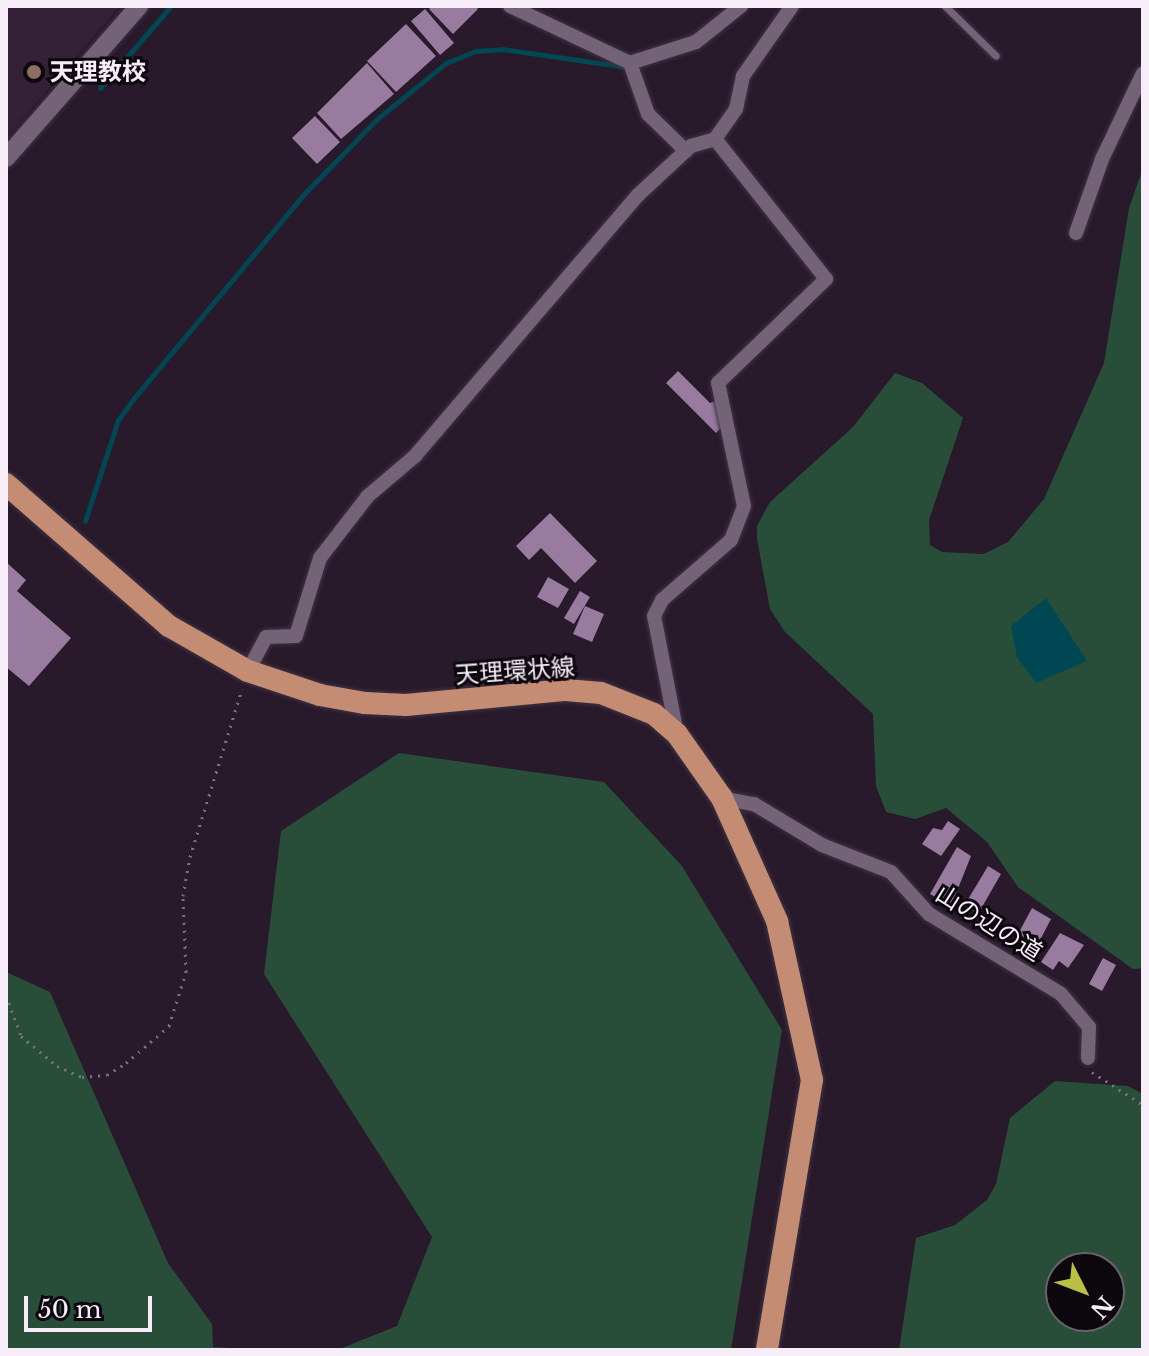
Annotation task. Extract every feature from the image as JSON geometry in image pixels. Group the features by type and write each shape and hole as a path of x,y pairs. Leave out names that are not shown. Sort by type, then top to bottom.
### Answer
{"main road":[{"name":"天理環状線","path":"6,484 169,626 248,671 365,703 406,705 566,690 601,693 654,714 677,734 722,798 777,921 812,1080 767,1350"}],"street":[{"path":"6,158 139,6"},
{"path":"510,6 630,63 696,42 741,6"},
{"path":"248,671 266,637 296,636 308,613 320,558 343,526 415,456 638,195 686,151 715,139 736,109 743,76 792,6"},
{"path":"630,63 648,114 686,151"},
{"path":"1076,233 1102,159 1143,73"},
{"path":"677,734 654,616 662,600 731,540 744,506 718,383 826,279 715,139"},
{"name":"山の辺の道","path":"722,798 754,804 822,845 891,872 929,914 1061,994 1089,1027 1088,1058"}],"lane":[{"path":"945,6 996,56"}],"path":[{"path":"6,995 21,1036 57,1066 82,1077 95,1078 117,1069 169,1026 186,972 183,896 190,857 248,671"},
{"path":"1088,1058 1096,1077 1143,1105"}],"shaded area":[{"name":"天理教校","path":"6,6 120,6 6,138"}],"green space":[{"path":"1143,168 1143,968 1133,969 1018,887 987,842 946,808 915,819 886,812 876,786 873,714 785,632 770,609 757,526 770,502 853,427 895,373 922,383 963,418 929,520 930,545 942,552 984,554 1008,542 1044,499 1104,363 1129,208"},
{"path":"399,753 604,782 682,866 782,1030 731,1350 337,1350 397,1326 432,1237 264,974 281,831"},
{"path":"6,972 50,992 168,1263 212,1324 213,1347 266,1350 6,1350"},
{"path":"1055,1081 1128,1086 1143,1094 1143,1350 899,1350 916,1238 955,1225 987,1200 996,1184 1010,1118"}],"water":[{"path":"1046,598 1087,661 1036,683 1017,657 1011,626"}],"building":[{"path":"433,6 475,6 478,9 453,34 429,9"},
{"path":"425,9 454,43 440,55 411,21"},
{"path":"406,24 436,56 396,92 367,61"},
{"path":"367,63 394,94 341,139 317,113"},
{"path":"315,116 340,142 317,164 292,138"},
{"path":"678,371 710,403 715,401 725,424 716,433 666,383"},
{"path":"550,513 597,561 575,583 541,548 529,560 516,546"},
{"path":"6,562 26,580 17,591 71,638 29,686 6,667"},
{"path":"548,577 569,589 558,608 537,597"},
{"path":"580,591 590,597 574,624 564,618"},
{"path":"585,606 604,614 592,642 573,634"},
{"path":"948,821 960,829 941,856 922,844 933,828 942,830"},
{"path":"957,847 971,856 951,906 930,894"},
{"path":"988,866 1001,874 978,914 964,906"},
{"path":"1032,908 1051,919 1038,944 1018,934"},
{"path":"1060,933 1084,945 1068,968 1059,961 1053,970 1041,962"},
{"path":"1103,958 1116,965 1102,991 1089,984"}],"waterway":[{"path":"100,88 171,6"},
{"path":"85,521 118,420 303,195 377,119 446,63 476,51 502,49 627,67"}],"place":[{"name":"天理教校","path":"34,72"}]}
